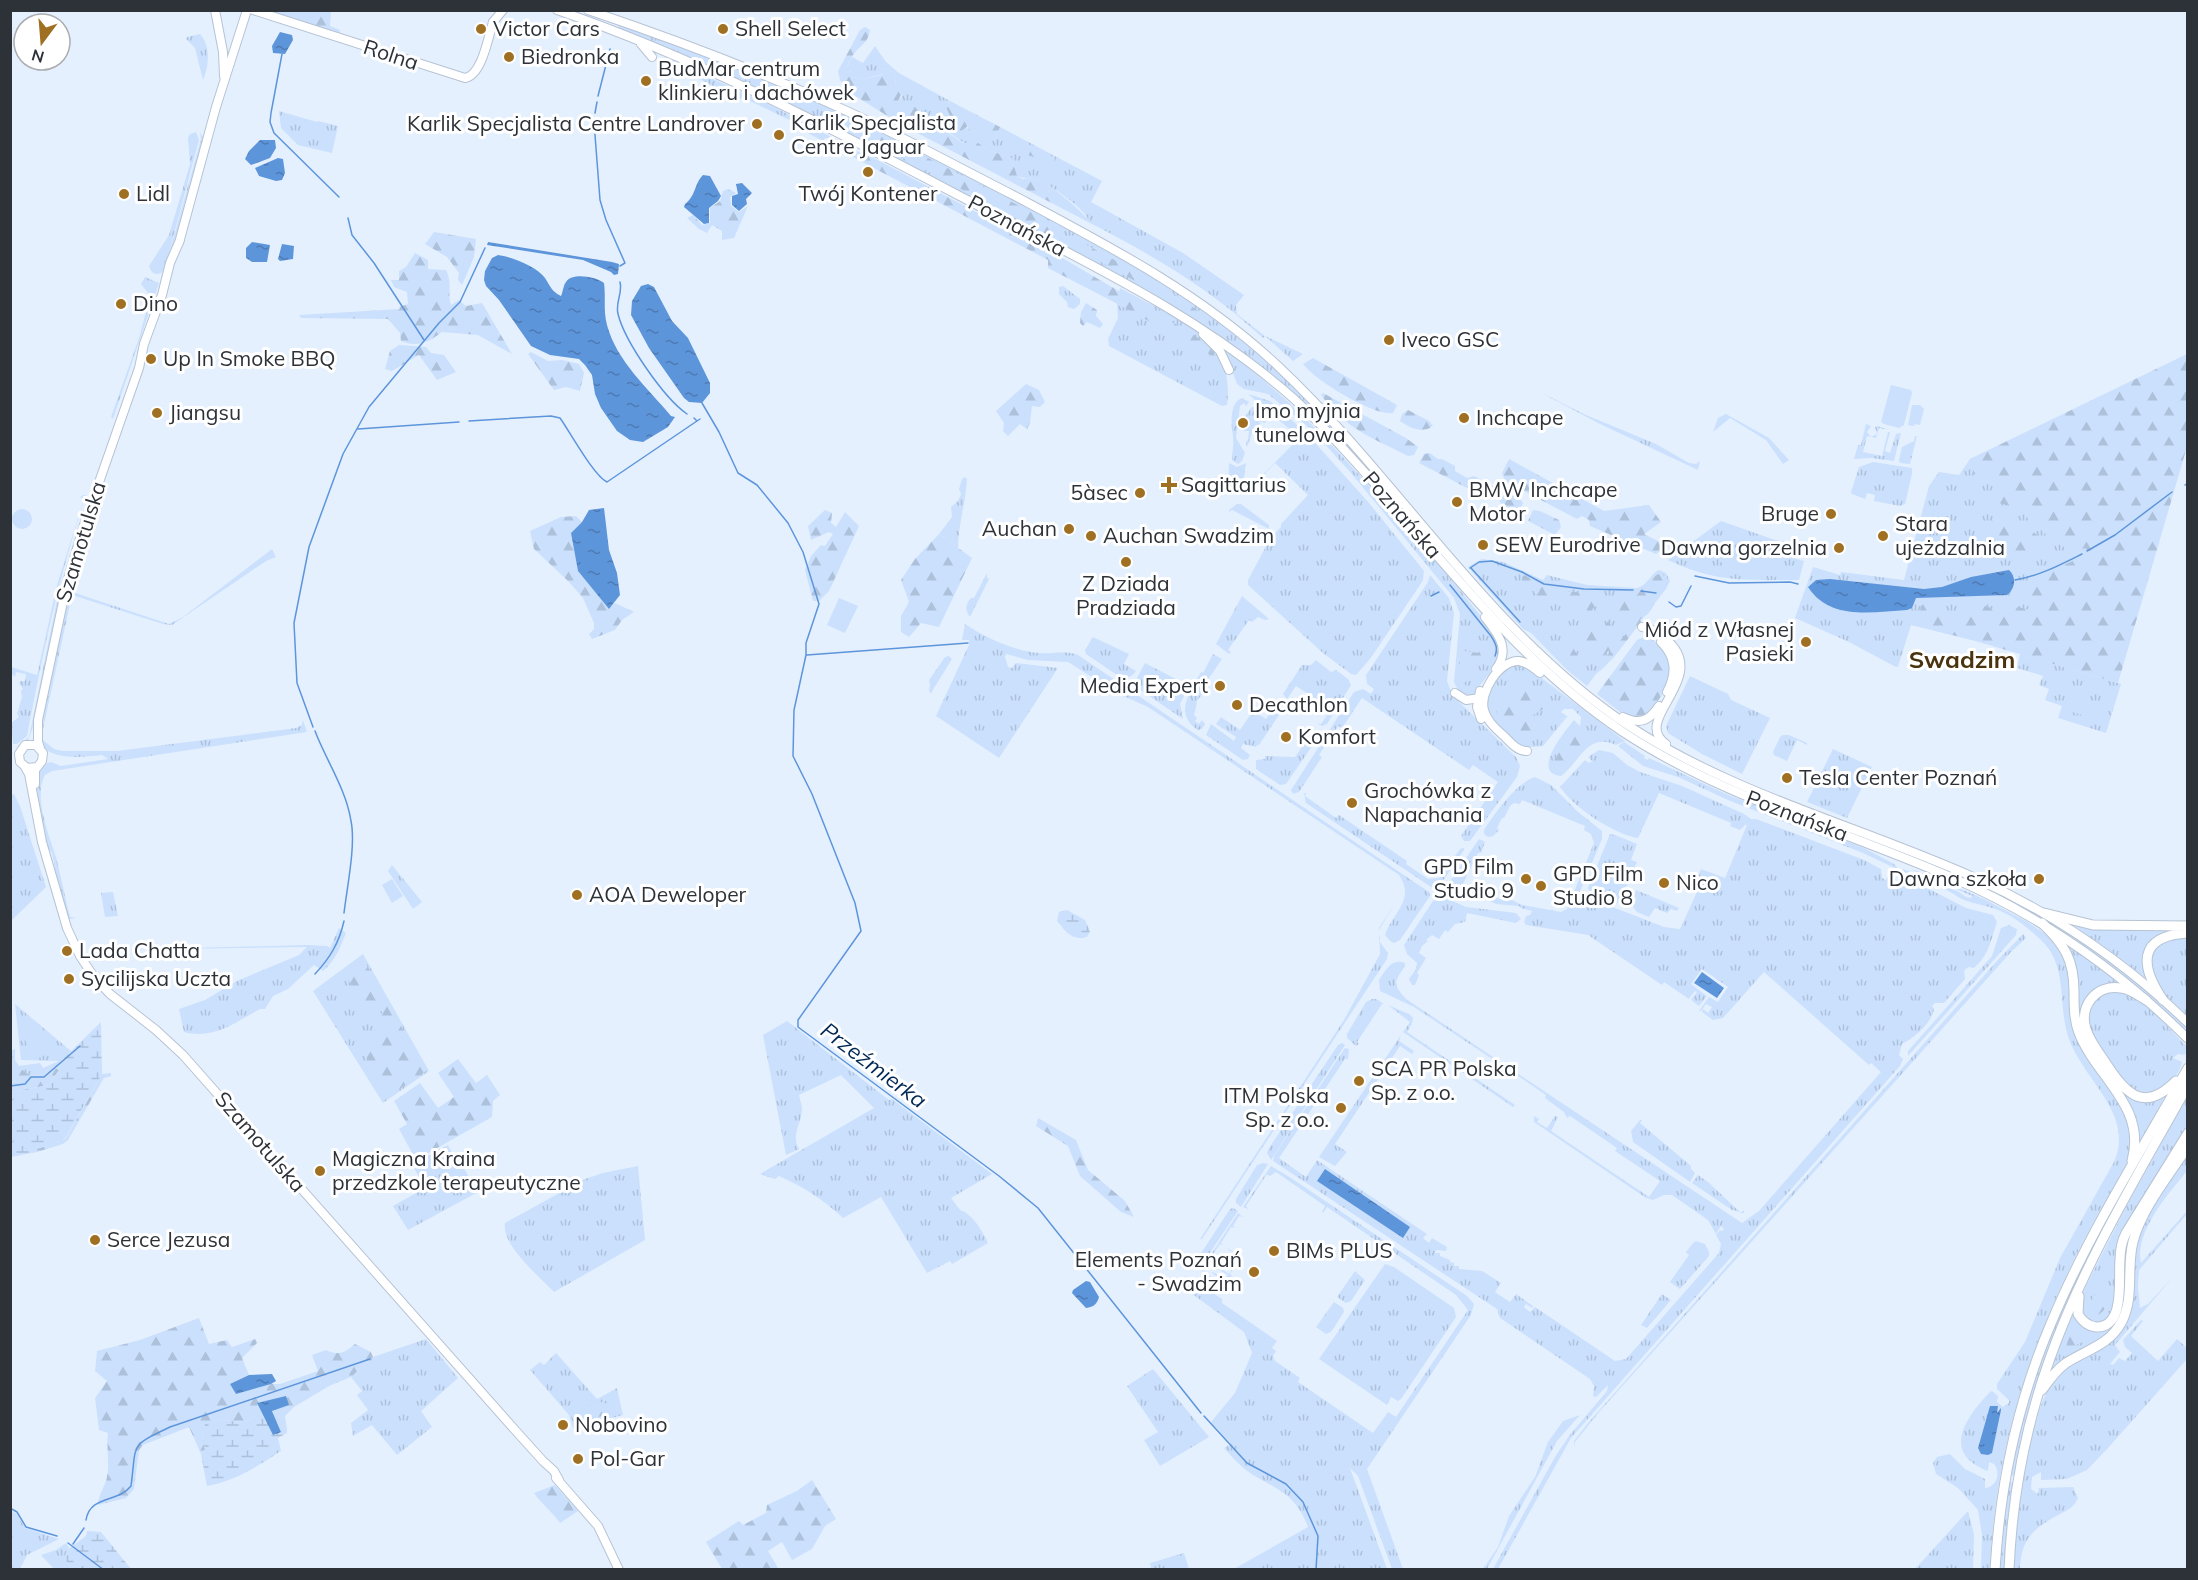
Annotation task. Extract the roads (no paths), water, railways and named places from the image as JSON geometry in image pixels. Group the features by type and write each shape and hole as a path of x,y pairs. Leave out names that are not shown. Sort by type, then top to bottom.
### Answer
{"highway":[{"path":"2043,918 2093,925 2187,926"},
{"path":"2043,918 2064,947 2070,960 2074,1014 2081,1037 2133,1120 2135,1149 2124,1182"},
{"path":"2163,1000 2148,972 2146,965 2148,956 2154,944 2163,937 2187,933"},
{"path":"2146,1000 2120,988 2106,989 2094,994 2086,1005 2084,1015 2086,1032 2120,1084 2138,1097 2161,1095 2187,1068"},
{"path":"1995,1569 1999,1518 2007,1468 2030,1381 2061,1301 2187,1068"},
{"path":"2009,1569 2016,1493 2023,1451 2035,1403 2058,1336 2083,1279 2124,1199 2187,1085"},
{"path":"2083,1279 2078,1303 2079,1316 2090,1325 2099,1327 2106,1325 2114,1318 2116,1312 2120,1257 2126,1233 2187,1133"},
{"path":"2035,1403 2048,1382 2061,1368 2104,1342 2121,1324 2127,1307 2135,1233 2187,1146"}],"main road":[{"path":"493,10 493,22"},
{"path":"493,22 503,10"},
{"name":"Poznańska","path":"557,10 683,59 761,96 885,157 1067,252 1193,322 1256,367 1307,411 1526,652 1578,699 1644,745 1703,777 1786,813 1951,877 2043,918 2146,1000 2187,1039"},
{"name":"Poznańska","path":"588,10 722,58 864,119 1065,223 1189,294 1250,341 1293,380 1514,629 1561,674 1607,710 1648,738 1690,762 1752,790 1962,872 2111,957 2187,1023"},
{"path":"633,39 643,45 651,57"},
{"path":"1193,322 1220,351 1229,370"},
{"path":"1465,587 1479,611 1501,639 1504,649 1502,660 1484,684 1481,696 1478,711 1486,726"},
{"path":"1607,710 1630,721 1644,721 1653,715 1666,695 1674,677 1674,665 1666,647 1642,627 1654,630 1672,645 1680,665 1679,681 1659,714 1655,731 1661,740 1690,762"},
{"path":"1455,693 1466,700 1481,696 1503,667 1519,661 1533,667 1557,687 1578,699"},
{"path":"1481,696 1489,721 1517,748 1527,751"}],"street":[{"path":"215,10 223,58 222,89"},
{"name":"Szamotulska","path":"25,746 31,740 38,720 59,617 76,552 149,343 166,280 171,276 222,89 247,10"},
{"name":"Rolna","path":"254,10 465,78 471,77 477,71 493,22"},
{"name":"Szamotulska","path":"38,720 37,737 40,748"},
{"path":"34,744 40,748 43,758 37,767 25,767 19,756 20,750 34,744"},
{"name":"Szamotulska","path":"25,767 34,798 41,840 69,931 80,956 94,977 118,1002 156,1030 183,1055 543,1461 554,1470 598,1526 618,1569"},
{"name":"Szamotulska","path":"34,798 37,767"}],"water":[{"path":"280,32 292,35 293,40 285,54 273,53 272,46"},
{"path":"260,140 275,140 276,148 270,158 251,165 245,159 249,151"},
{"path":"278,158 283,159 285,173 282,180 276,181 259,176 255,168"},
{"path":"703,175 710,176 721,196 709,208 709,223 704,224 684,207"},
{"path":"742,183 752,193 746,199 747,204 739,211 732,205 732,196 738,194 736,184"},
{"path":"252,242 270,245 267,262 252,262 246,258 246,248"},
{"path":"488,242 612,262 619,264 618,274 614,275 583,260 487,245"},
{"path":"282,244 294,246 293,259 280,261 278,259"},
{"path":"498,255 530,266 541,274 553,290 561,296 564,285 573,277 590,277 604,283 606,319 612,338 634,374 671,416 675,417 668,427 643,442 630,440 617,431 601,408 595,394 592,375 579,359 550,355 531,346 499,300 486,286 485,271 492,258"},
{"path":"648,284 654,287 672,321 688,338 710,383 710,393 702,403 689,402 684,398 649,348 631,315 632,301 641,286"},
{"path":"604,508 609,550 617,573 620,595 609,609 578,571 571,533 582,522 589,510"},
{"path":"2009,570 2014,583 2007,595 1916,598 1912,608 1907,610 1867,613 1840,610 1817,598 1808,587 1816,580 1830,579 1924,589 1942,587 1971,577"},
{"path":"1702,972 1724,988 1717,998 1694,983"},
{"path":"1325,1169 1410,1227 1403,1238 1317,1181"},
{"path":"1086,1281 1090,1282 1099,1297 1095,1305 1086,1308 1072,1293"},
{"path":"272,1374 276,1381 271,1384 236,1394 230,1384 249,1375"},
{"path":"286,1396 289,1405 272,1411 281,1432 273,1435 257,1403"},
{"path":"1990,1406 1998,1406 1997,1413 2001,1408 2001,1410 1992,1453 1988,1455 1981,1454 1978,1448"}],"waterway":[{"name":"Przeźmierka","path":"598,96 610,49"},
{"path":"282,54 270,122 274,133 339,197"},
{"name":"Przeźmierka","path":"595,113 597,102"},
{"name":"Przeźmierka","path":"594,122 600,200 625,263 620,266"},
{"path":"348,218 352,235 374,263 424,340"},
{"path":"313,727 297,683 294,623 309,547 343,454 369,407 439,323 460,302 485,248"},
{"name":"Przeźmierka","path":"620,282 621,290 617,310 628,339 657,383 687,414"},
{"name":"Przeźmierka","path":"702,403 719,432 738,473 757,485 788,523 803,552 819,604 806,643 806,655 794,710 793,756 812,794 855,903 861,931 798,1020 798,1027 999,1176 1038,1208 1201,1413"},
{"path":"469,421 551,416 560,418 589,463 607,482 697,421"},
{"name":"Przeźmierka","path":"694,418 697,421 700,419"},
{"path":"358,429 459,422"},
{"path":"2087,551 2115,535 2172,492"},
{"path":"2015,580 2041,573 2082,554"},
{"path":"1470,568 1479,562 1492,561 1522,572 1544,584 1584,589 1633,590"},
{"path":"1471,568 1520,622"},
{"path":"1695,576 1729,583 1790,582 1798,584"},
{"path":"1450,585 1491,636 1496,646 1495,656"},
{"path":"1669,602 1676,607 1681,606 1691,586"},
{"path":"1641,591 1656,593"},
{"path":"1431,596 1439,592"},
{"path":"807,655 968,643"},
{"path":"315,731 340,786 351,821 352,854 344,913"},
{"path":"315,974 333,950 344,921"},
{"path":"10,1086 25,1084 31,1077 44,1077 80,1046"},
{"path":"86,1520 93,1507 119,1495 131,1486 137,1448 147,1439 170,1427 370,1359"},
{"name":"Przeźmierka","path":"1204,1416 1247,1463 1286,1484 1303,1502 1318,1536 1316,1570"},
{"path":"10,1508 17,1512 26,1527 57,1536"},
{"path":"73,1544 84,1528"},
{"path":"68,1543 104,1570"}],"place":[{"name":"Victor Cars","path":"481,29"},
{"name":"Shell Select","path":"723,29"},
{"name":"Biedronka","path":"509,57"},
{"name":"BudMar centrum klinkieru i dachówek","path":"646,81"},
{"name":"Karlik Specjalista Centre Landrover","path":"757,124"},
{"name":"Karlik Specjalista Centre Jaguar","path":"779,135"},
{"name":"Twój Kontener","path":"868,172"},
{"name":"Lidl","path":"124,194"},
{"name":"Dino","path":"121,304"},
{"name":"Iveco GSC","path":"1389,340"},
{"name":"Up In Smoke BBQ","path":"151,359"},
{"name":"Jiangsu","path":"157,413"},
{"name":"Inchcape","path":"1464,418"},
{"name":"Imo myjnia tunelowa","path":"1243,423"},
{"name":"Sagittarius","path":"1169,485"},
{"name":"5àsec","path":"1140,493"},
{"name":"BMW Inchcape Motor","path":"1457,502"},
{"name":"Bruge","path":"1831,514"},
{"name":"Auchan","path":"1069,529"},
{"name":"Auchan Swadzim","path":"1091,536"},
{"name":"Stara ujeżdzalnia","path":"1883,536"},
{"name":"SEW Eurodrive","path":"1483,545"},
{"name":"Dawna gorzelnia","path":"1839,548"},
{"name":"Z Dziada Pradziada","path":"1126,562"},
{"name":"Miód z Własnej Pasieki","path":"1806,642"},
{"name":"Media Expert","path":"1220,686"},
{"name":"Decathlon","path":"1237,705"},
{"name":"Komfort","path":"1286,737"},
{"name":"Tesla Center Poznań","path":"1787,778"},
{"name":"Grochówka z Napachania","path":"1352,803"},
{"name":"GPD Film Studio 9","path":"1526,879"},
{"name":"Dawna szkoła","path":"2039,879"},
{"name":"Nico","path":"1664,883"},
{"name":"GPD Film Studio 8","path":"1541,886"},
{"name":"AOA Deweloper","path":"577,895"},
{"name":"Lada Chatta","path":"67,951"},
{"name":"Sycilijska Uczta","path":"69,979"},
{"name":"SCA PR Polska Sp. z o.o.","path":"1359,1081"},
{"name":"ITM Polska Sp. z o.o.","path":"1341,1108"},
{"name":"Magiczna Kraina przedzkole terapeutyczne","path":"320,1171"},
{"name":"Serce Jezusa","path":"95,1240"},
{"name":"BIMs PLUS","path":"1274,1251"},
{"name":"Elements Poznań - Swadzim","path":"1254,1272"},
{"name":"Nobovino","path":"563,1425"},
{"name":"Pol-Gar","path":"578,1459"}],"district":[{"name":"Swadzim","path":"1962,660"}]}
